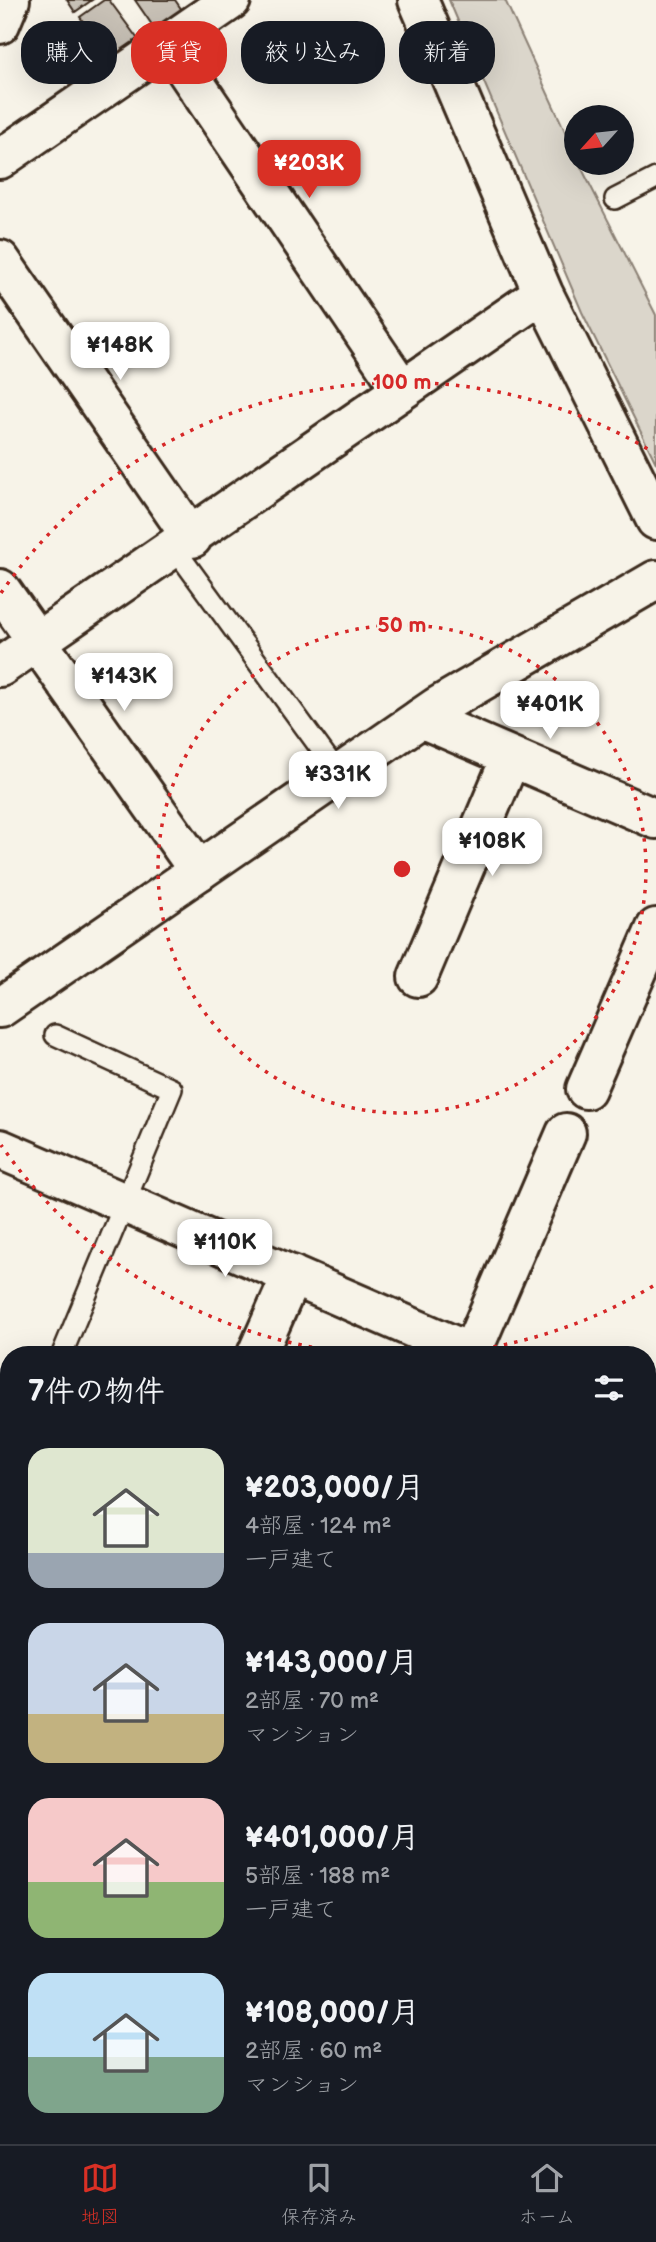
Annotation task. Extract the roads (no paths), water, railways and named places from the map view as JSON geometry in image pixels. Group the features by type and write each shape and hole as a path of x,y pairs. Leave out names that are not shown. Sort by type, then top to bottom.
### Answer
{"street":[{"path":"0,24 10,0"},
{"path":"202,21 231,0"},
{"path":"418,0 543,293 656,520"},
{"path":"0,159 131,71"},
{"path":"195,84 401,388"},
{"path":"0,260 183,544"},
{"path":"0,667 183,544 401,388 543,293"},
{"path":"0,1008 421,718 656,580"},
{"path":"0,589 199,872"},
{"path":"421,718 656,819"},
{"path":"418,976 511,757"},
{"path":"586,1089 656,928"},
{"path":"475,1346 566,1133"},
{"path":"0,1149 454,1346"},
{"path":"261,1346 292,1276"}],"lane":[{"path":"615,199 656,178"},
{"path":"183,544 339,774"},
{"path":"55,1035 172,1089 65,1346"}]}
